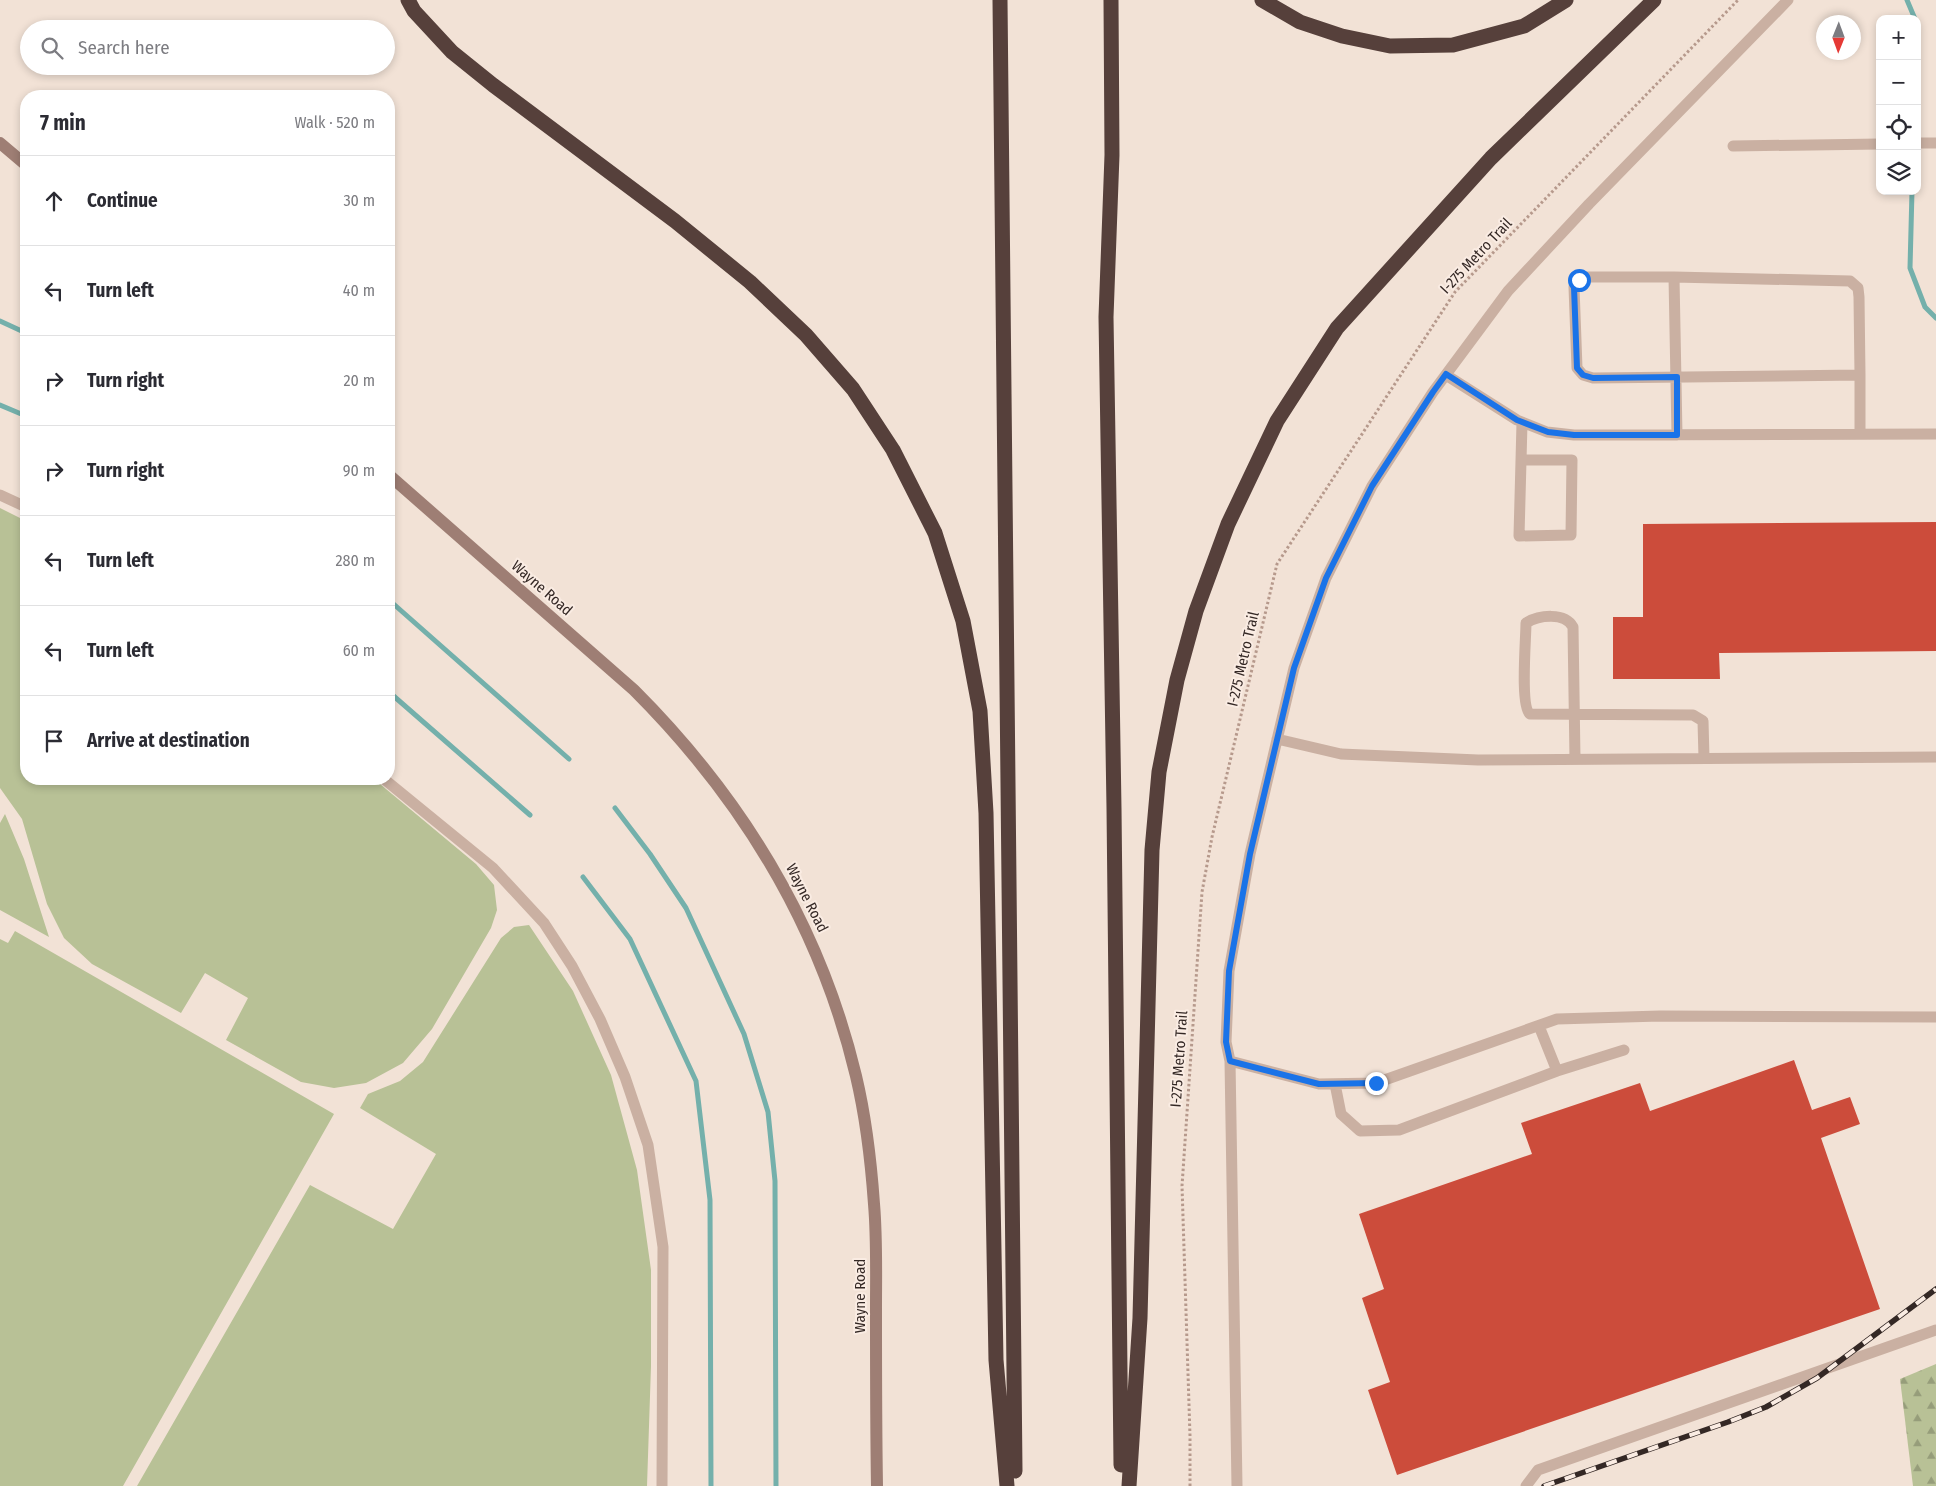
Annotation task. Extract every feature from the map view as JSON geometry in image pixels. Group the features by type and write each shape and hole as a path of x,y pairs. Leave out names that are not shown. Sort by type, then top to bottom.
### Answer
{"highway":[{"path":"408,0 414,11 452,52 493,85 675,221 750,282 806,335 853,390 893,450 935,533 963,621 980,711 986,813 996,1360 1007,1486"},
{"path":"1000,0 1015,1486"},
{"path":"1111,0 1112,155 1106,317 1114,808 1121,1486"},
{"path":"1262,0 1300,22 1342,36 1390,46 1399,46 1453,45 1524,26 1566,0"},
{"path":"1129,1486 1140,1318 1152,850 1159,772 1177,680 1196,611 1228,524 1277,421 1337,328 1491,158 1654,0"}],"main road":[{"path":"0,143 20,160"},
{"name":"Wayne Road","path":"395,480 634,690 661,717 711,776 749,829 778,874 798,912 816,952 845,1035 865,1120 875,1207 877,1486"}],"lane":[{"path":"1237,1486 1230,1061 1226,1042 1229,971 1250,854 1294,668 1326,578 1372,486 1433,392 1508,291 1589,204 1788,0"},
{"path":"1921,143 1936,143"},
{"path":"1733,146 1876,144"},
{"path":"1860,375 1593,378 1583,375 1577,368 1574,287 1579,280 1586,277 1850,281 1858,288 1859,297 1860,375 1860,434"},
{"path":"1674,277 1677,435"},
{"path":"1446,374 1522,423 1548,432 1574,435 1936,434"},
{"path":"1521,460 1572,460 1571,535 1519,536 1521,460 1522,423"},
{"path":"0,495 20,504"},
{"path":"1576,759 1574,714 1572,627 1569,622 1561,617 1534,619 1526,623 1524,694 1526,711 1530,714 1574,714 1693,714 1703,721 1704,758"},
{"path":"1277,739 1341,754 1478,760 1936,757"},
{"path":"391,785 493,868 544,923 572,966 600,1019 625,1077 648,1145 663,1247 662,1486"},
{"path":"1230,1061 1319,1084 1376,1083 1557,1019 1660,1016 1936,1017"},
{"path":"1539,1026 1557,1072"},
{"path":"1335,1084 1341,1114 1360,1131 1399,1130 1557,1072 1624,1050"},
{"path":"1526,1486 1538,1470 1936,1330"}],"path":[{"name":"I-275 Metro Trail","path":"1190,1486 1190,1426 1182,1186 1202,892 1212,836 1277,564 1455,292 1738,0"}],"green space":[{"path":"0,508 20,518 20,785 381,785 476,864 494,885 497,910 491,928 432,1029 403,1063 366,1083 334,1088 301,1082 226,1040 248,998 205,973 181,1013 92,964 64,938 47,904 22,819 0,788"},
{"path":"5,814 24,859 49,937 0,910 0,823"},
{"path":"529,925 573,991 611,1075 637,1170 651,1270 651,1366 647,1486 137,1486 310,1185 393,1229 436,1154 360,1108 368,1094 400,1081 423,1062 501,938 514,927"},
{"path":"15,931 334,1114 123,1486 0,1486 0,939 8,943"},
{"path":"1936,1364 1936,1486 1913,1486 1900,1379"}],"building":[{"path":"1936,522 1936,651 1719,653 1720,679 1613,679 1613,617 1643,617 1643,524"},
{"path":"1794,1060 1812,1110 1850,1097 1860,1124 1821,1138 1880,1309 1397,1475 1368,1390 1390,1382 1362,1298 1384,1289 1359,1214 1532,1154 1521,1123 1640,1083 1650,1111"}],"waterway":[{"path":"1907,0 1913,15"},
{"path":"1912,195 1910,268 1925,307 1936,318"},
{"path":"0,321 20,330"},
{"path":"0,405 20,413"},
{"path":"395,605 569,759"},
{"path":"395,697 530,815"},
{"path":"615,808 650,854 686,908 744,1034 768,1112 775,1181 776,1486"},
{"path":"583,877 630,939 696,1081 710,1200 711,1486"}],"railway":[{"path":"1544,1486 1766,1407 1817,1378 1936,1289"}],"route":[{"path":"1376,1083 1319,1084 1230,1061 1226,1042 1229,971 1250,854 1294,668 1326,578 1372,486 1446,374 1517,420 1548,432 1574,435 1677,435 1677,377 1593,378 1583,375 1577,368 1574,287 1579,280"}]}
